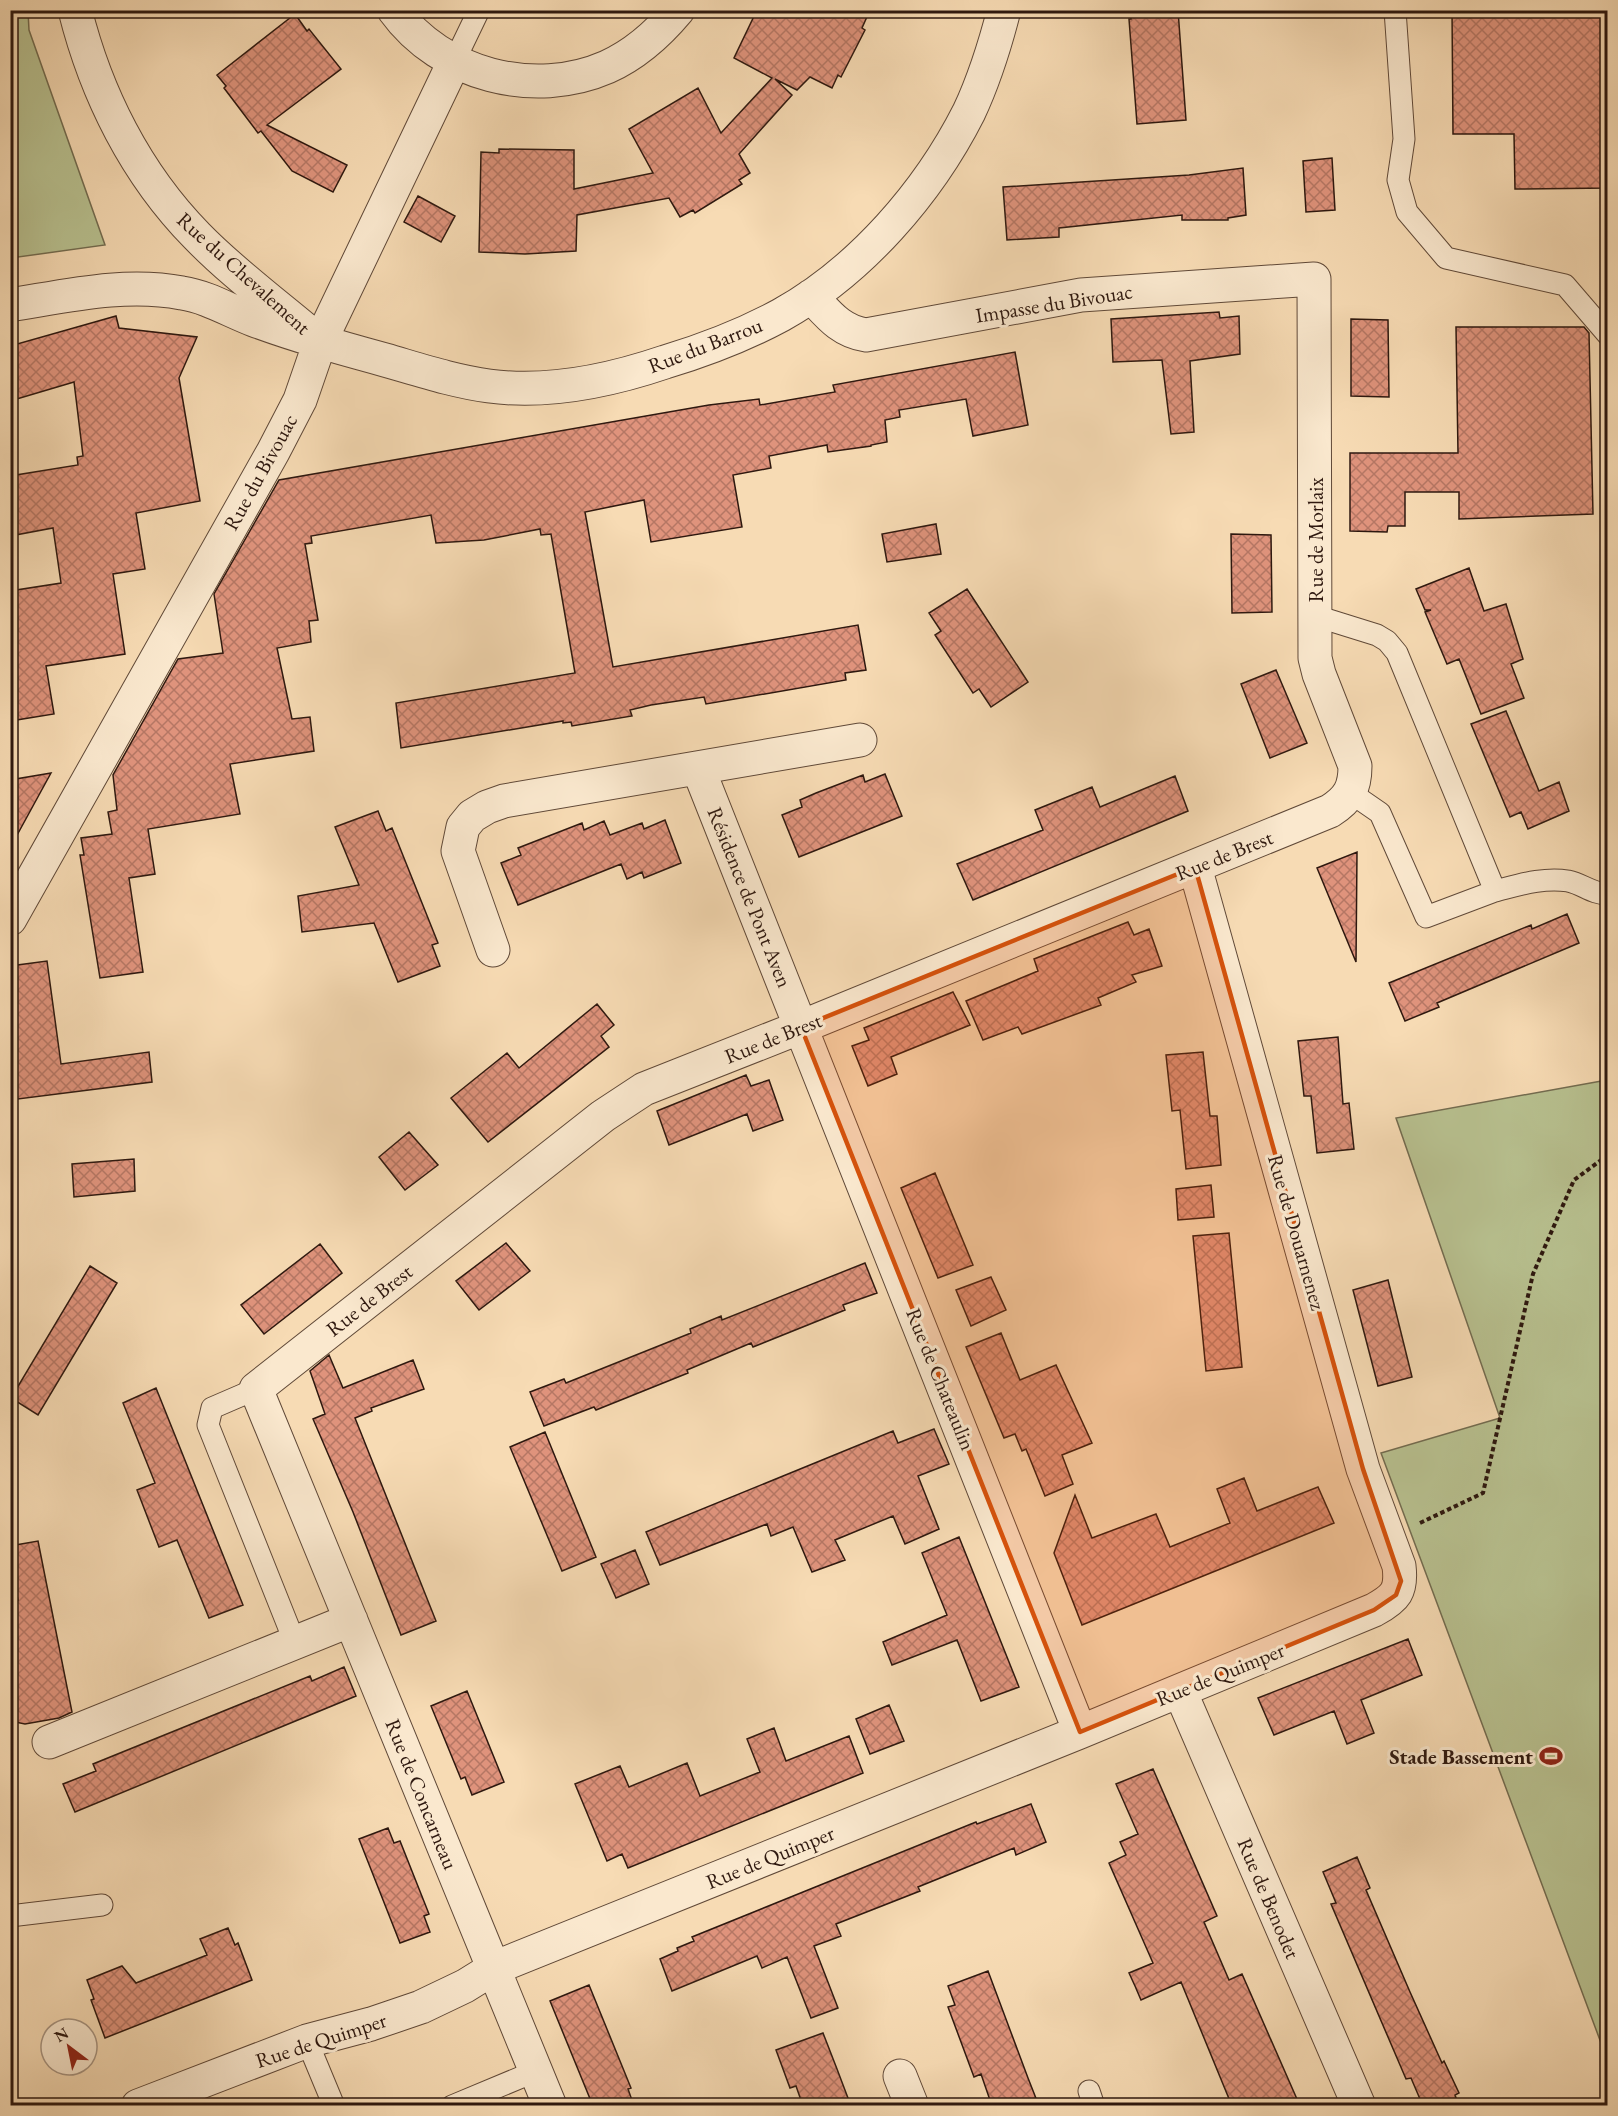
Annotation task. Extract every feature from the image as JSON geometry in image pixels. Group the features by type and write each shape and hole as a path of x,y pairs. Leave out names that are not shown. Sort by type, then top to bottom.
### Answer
{"street":[{"name":"Rue du Chevalement","path":"75,10 98,81 112,115 157,190 178,216 220,258 320,342"},
{"path":"394,10 402,22 426,44 454,62 483,74 514,80 545,81 576,76 606,67 634,52 659,33 678,10"},
{"name":"Rue du Barrou","path":"10,305 116,289 180,292 206,298 255,321 320,342 434,376 490,386 529,388 569,386 653,366 725,342 783,314 811,296 876,240 901,213 939,162 965,118 981,83 1004,10"},
{"name":"Rue du Bivouac","path":"10,919 300,400 320,342 454,62"},
{"name":"Impasse du Bivouac","path":"811,296 839,326 853,333 866,335 1081,295 1314,279"},
{"name":"Rue de Morlaix","path":"1314,279 1315,658 1319,674 1355,766 1355,780 1351,793"},
{"path":"493,950 458,851 463,827 472,816 487,807 504,801 860,740"},
{"name":"Résidence de Pont Aven","path":"698,768 801,1027"},
{"name":"Rue de Brest","path":"256,1389 626,1099 644,1089 1330,811 1342,804 1351,793"},
{"name":"Rue de Douarnenez","path":"1195,867 1363,1469 1399,1566 1401,1581 1396,1595"},
{"name":"Rue de Chateaulin","path":"801,1027 1080,1732"},
{"name":"Rue de Concarneau","path":"256,1389 550,2106"},
{"name":"Rue de Quimper","path":"138,2106 308,2041 371,2024 421,2007 465,1986 494,1968 1374,1611 1396,1595"},
{"path":"49,1742 351,1620"},
{"name":"Rue de Benodet","path":"1180,1691 1359,2106"}],"lane":[{"name":"Rue du Bivouac","path":"454,62 479,10"},
{"path":"1395,10 1404,139 1398,180 1407,212 1446,258 1565,285 1608,335"},
{"path":"1316,616 1377,635 1387,641 1397,653 1495,891"},
{"path":"1351,793 1380,813 1426,917 1495,891 1534,881 1571,882 1597,894 1608,894"},
{"path":"256,1389 212,1408 208,1425 295,1643"},
{"path":"10,1916 102,1905"},
{"path":"308,2041 334,2106"},
{"path":"452,2106 536,2071"}],"path":[{"path":"1389,1538 1483,1493 1533,1274 1574,1180 1608,1155"}],"highlighted area":[{"path":"1195,867 1363,1469 1401,1581 1396,1595 1374,1610 1080,1732 801,1027"}],"green space":[{"path":"10,11 28,11 29,30 105,245 11,258"},
{"name":"Stade Bassement","path":"1608,1080 1607,2059 1381,1453 1500,1418 1396,1118"}],"building":[{"path":"757,10 870,10 862,28 865,30 841,77 838,75 832,88 810,77 797,90 775,79 792,95 739,154 750,173 739,180 742,184 695,213 693,210 680,217 669,198 577,215 576,251 525,254 479,252 481,152 499,153 499,149 574,150 574,189 653,173 629,129 698,88 721,133 772,78 734,58"},
{"path":"1136,10 1178,10 1186,120 1137,124 1129,19 1131,19 1131,13 1136,13"},
{"path":"1452,10 1608,10 1608,188 1515,189 1514,134 1453,134"},
{"path":"295,14 341,69 267,125 347,165 333,192 292,171 261,131 258,133 217,75"},
{"path":"1332,158 1335,210 1306,212 1303,161"},
{"path":"1243,168 1246,215 1228,218 1228,220 1182,220 1182,215 1059,228 1059,237 1007,240 1003,187 1189,175"},
{"path":"418,196 455,216 441,242 404,222"},
{"path":"1219,312 1220,318 1239,316 1240,354 1190,361 1194,432 1171,434 1162,360 1113,362 1111,319"},
{"path":"116,316 119,328 197,337 179,378 200,501 136,513 145,569 113,574 125,654 46,666 54,714 10,721 10,591 61,583 53,528 10,536 10,476 78,465 77,457 83,456 74,382 10,401 10,346"},
{"path":"1351,319 1388,320 1389,397 1351,396"},
{"path":"1456,327 1584,327 1589,333 1593,514 1459,519 1459,492 1405,492 1405,526 1388,526 1387,532 1350,531 1350,453 1458,453"},
{"path":"1015,352 1028,425 973,436 966,399 899,410 900,417 885,420 887,442 828,452 827,445 769,456 771,468 733,475 742,527 651,542 644,500 585,512 613,667 858,625 866,670 845,673 846,680 706,704 704,697 651,705 630,710 632,716 572,726 571,722 563,723 563,721 401,748 396,703 575,673 551,534 541,535 540,529 484,540 436,543 431,515 311,536 312,543 305,544 318,620 309,621 311,642 277,648 292,719 310,717 314,751 230,764 240,814 148,829 155,874 129,878 143,972 100,978 80,855 84,855 81,838 112,834 108,812 117,810 113,775 178,659 223,653 214,594 279,480 709,405 759,399 760,405 835,392 833,385"},
{"path":"936,524 941,554 887,562 882,534"},
{"path":"1231,534 1271,535 1272,612 1232,613"},
{"path":"1469,568 1484,611 1506,604 1523,659 1511,664 1524,698 1481,714 1459,659 1447,664 1425,612 1431,610 1425,610 1416,589"},
{"path":"967,589 1028,682 991,707 979,689 973,693 935,635 941,631 929,613"},
{"path":"1276,670 1307,743 1270,758 1241,684"},
{"path":"1506,711 1539,791 1559,782 1569,811 1528,829 1521,812 1510,817 1471,724"},
{"path":"51,773 10,848 10,780"},
{"path":"885,774 902,816 799,857 782,815 802,807 800,800 816,793 863,775 865,782"},
{"path":"1175,776 1188,811 973,900 957,864 1043,830 1035,810 1092,787 1100,807"},
{"path":"378,811 386,831 392,828 438,943 432,945 440,966 398,982 374,923 302,932 298,896 359,885 335,827"},
{"path":"665,820 681,863 644,878 642,872 627,879 621,864 518,905 501,863 521,855 518,848 582,823 584,830 604,821 610,835 642,823 644,829"},
{"path":"1357,852 1356,962 1317,868"},
{"path":"1567,914 1579,943 1437,1003 1439,1007 1405,1021 1389,983 1531,925 1532,929"},
{"path":"1128,922 1134,935 1149,929 1162,966 1132,975 1136,982 1098,998 1101,1005 1022,1034 1018,1027 983,1040 966,1001 1038,971 1034,959"},
{"path":"47,961 61,1064 149,1052 152,1082 10,1100 10,966"},
{"path":"953,992 970,1025 891,1057 897,1074 868,1086 852,1046 869,1040 864,1028"},
{"path":"597,1004 614,1025 601,1036 609,1047 488,1142 451,1098 507,1053 519,1068"},
{"path":"1338,1037 1343,1104 1349,1103 1354,1149 1317,1153 1311,1096 1304,1096 1298,1041"},
{"path":"1203,1052 1210,1116 1217,1116 1221,1165 1186,1169 1180,1110 1172,1111 1166,1055"},
{"path":"746,1075 751,1086 769,1080 783,1120 753,1131 747,1114 669,1145 657,1111"},
{"path":"409,1132 438,1165 405,1190 379,1157"},
{"path":"134,1159 135,1191 74,1197 72,1164"},
{"path":"935,1173 973,1265 938,1278 901,1188"},
{"path":"1211,1185 1214,1217 1178,1220 1176,1189"},
{"path":"1229,1233 1242,1367 1206,1371 1193,1236"},
{"path":"506,1243 530,1271 479,1310 456,1281"},
{"path":"320,1244 342,1273 264,1334 241,1305"},
{"path":"865,1263 877,1293 843,1305 845,1310 753,1347 751,1343 687,1370 688,1373 596,1410 594,1407 544,1426 530,1392 564,1379 566,1383 691,1333 690,1329 721,1316 722,1320"},
{"path":"90,1266 117,1283 38,1415 11,1398"},
{"path":"991,1277 1006,1310 971,1326 956,1290"},
{"path":"1388,1280 1412,1377 1378,1386 1353,1290"},
{"path":"1001,1333 1020,1380 1056,1365 1092,1443 1062,1455 1073,1484 1045,1496 1026,1449 1022,1451 1015,1434 1004,1438 966,1347"},
{"path":"329,1355 343,1388 413,1360 424,1389 371,1408 372,1411 355,1418 436,1621 401,1635 353,1512 313,1419 325,1414 310,1371"},
{"path":"156,1388 243,1605 209,1618 177,1540 159,1547 137,1490 155,1483 123,1403"},
{"path":"934,1429 949,1464 918,1476 939,1529 905,1544 893,1516 835,1540 845,1560 812,1572 793,1527 771,1536 767,1524 660,1565 646,1532 893,1431 898,1443"},
{"path":"545,1432 596,1557 562,1571 510,1447"},
{"path":"1244,1478 1257,1511 1318,1487 1334,1523 1082,1625 1054,1553 1075,1495 1092,1538 1156,1514 1170,1547 1230,1523 1217,1489"},
{"path":"959,1537 1019,1687 981,1701 957,1640 892,1665 883,1642 947,1615 922,1553"},
{"path":"38,1541 72,1712 59,1718 25,1724 10,1721 10,1601 18,1600 10,1562 10,1546"},
{"path":"635,1550 649,1584 616,1598 601,1564"},
{"path":"1408,1639 1422,1675 1361,1700 1374,1733 1347,1744 1334,1711 1274,1735 1258,1698"},
{"path":"344,1667 356,1696 75,1812 63,1784 96,1771 93,1764 310,1676 312,1681"},
{"path":"467,1691 504,1782 472,1795 465,1777 461,1779 431,1706"},
{"path":"889,1705 904,1741 870,1754 856,1719"},
{"path":"774,1728 786,1761 849,1736 863,1773 628,1868 622,1854 607,1861 575,1784 620,1766 629,1787 687,1763 700,1796 760,1772 747,1739"},
{"path":"1153,1769 1217,1916 1204,1922 1229,1980 1242,1974 1300,2106 1232,2106 1181,1982 1141,2000 1129,1973 1153,1963 1109,1863 1126,1855 1120,1842 1138,1834 1116,1784"},
{"path":"1031,1804 1046,1842 1016,1855 1014,1848 918,1887 920,1891 836,1924 841,1936 814,1946 838,2008 811,2018 787,1957 762,1968 757,1956 672,1991 660,1959 694,1941 692,1937 976,1822 977,1824"},
{"path":"388,1828 394,1843 400,1841 429,1914 424,1916 430,1932 400,1943 359,1839"},
{"path":"1357,1857 1370,1888 1366,1890 1410,1992 1442,2063 1444,2061 1459,2093 1455,2095 1459,2106 1423,2106 1411,2078 1406,2079 1331,1904 1336,1903 1323,1872"},
{"path":"228,1928 235,1945 238,1943 252,1980 105,2038 91,2000 94,1999 87,1980 122,1966 136,1983 207,1955 200,1939"},
{"path":"988,1971 1039,2106 992,2106 981,2074 974,2077 948,2007 955,2005 948,1986"},
{"path":"589,1985 631,2088 628,2089 634,2106 593,2106 550,2001"},
{"path":"823,2033 851,2106 803,2106 796,2086 790,2088 776,2050"}],"place":[{"name":"Stade Bassement","path":"1551,1756"}]}
